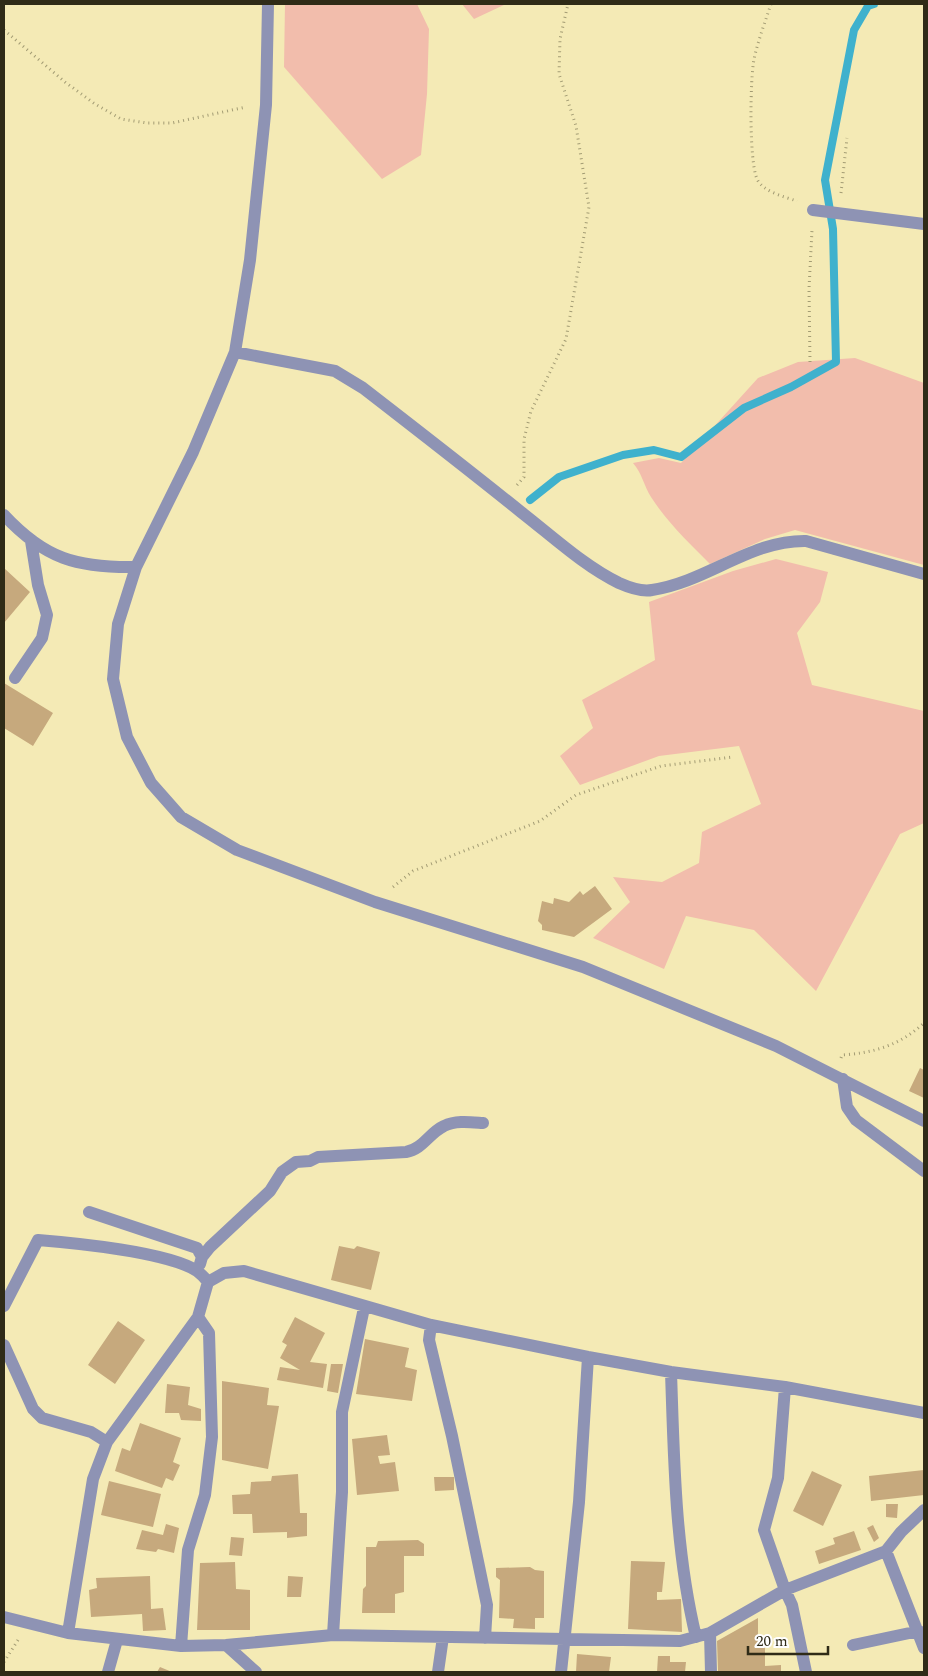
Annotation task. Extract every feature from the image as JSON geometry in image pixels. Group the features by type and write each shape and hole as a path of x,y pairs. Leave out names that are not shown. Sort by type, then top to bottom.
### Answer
{"street":[{"path":"268,4 266,105 250,260 235,352 193,452 136,567 118,624 113,679 127,737 151,784 181,817 237,850 375,902 583,967 776,1046 924,1121"},
{"path":"814,210 924,224"},
{"path":"235,352 335,371 364,388 595,568 619,583 636,589 651,591 703,574 760,548 787,541 806,541 924,574"},
{"path":"4,515 19,532 53,555 101,568 136,567"},
{"path":"15,678 42,638 47,615 38,586 31,541"},
{"path":"839,1077 847,1107 856,1120 924,1171"},
{"path":"197,1271 202,1257 210,1248 270,1190 282,1172 296,1162 310,1161 318,1157 416,1150 443,1126 456,1122 483,1122"},
{"path":"89,1212 197,1248 202,1257"},
{"path":"4,1306 38,1240 162,1258 197,1271 208,1282"},
{"path":"68,1633 93,1479 107,1442 198,1317 208,1282 224,1274 244,1271 364,1308 431,1325 588,1357 671,1372 785,1387 924,1413"},
{"path":"333,1635 342,1492 342,1412 364,1308"},
{"path":"181,1646 188,1550 206,1495 212,1437 209,1333 198,1317"},
{"path":"431,1325 429,1340 452,1436 487,1605 485,1638"},
{"path":"4,1345 33,1409 42,1418 92,1432 107,1442"},
{"path":"561,1672 579,1502 588,1357"},
{"path":"671,1372 675,1500 691,1616 696,1637"},
{"path":"785,1387 778,1478 764,1530 792,1606 806,1672"},
{"path":"4,1617 68,1633 181,1646 226,1645 333,1635 680,1641 710,1632 785,1590 886,1551 901,1532 924,1510"},
{"path":"886,1551 919,1631 924,1648"},
{"path":"853,1645 919,1631"},
{"path":"710,1632 710,1672"},
{"path":"438,1672 443,1637"},
{"path":"108,1672 117,1640"},
{"path":"226,1645 256,1672"}],"path":[{"path":"506,499 524,477 524,440 531,410 566,339 589,207 576,126 559,74 560,39 568,4"},
{"path":"771,4 754,60 751,121 758,180 774,193 814,210 809,290 810,362"},
{"path":"4,30 65,82 95,104 121,119 147,123 172,122 226,110 266,105"},
{"path":"837,213 847,138"},
{"path":"375,902 413,871 540,821 576,795 661,766 733,757"},
{"path":"839,1077 842,1055 862,1054 891,1047 924,1023"}],"shaded area":[{"path":"285,4 417,4 429,29 427,94 421,155 382,179 284,67"},
{"path":"462,4 506,4 474,19"},
{"path":"855,358 924,383 924,565 795,530 765,539 710,564 664,515 651,497 639,471 633,463 659,458 681,463 758,378 798,362"},
{"path":"776,559 828,572 820,602 797,633 812,685 924,711 924,823 900,834 816,991 754,930 686,916 664,969 593,938 630,902 613,877 662,882 699,863 702,832 761,804 739,746 659,756 580,785 560,756 593,728 582,700 655,660 649,602 733,571"}],"building":[{"path":"4,568 30,592 4,623"},
{"path":"4,683 53,713 33,746 4,728"},
{"path":"595,886 612,909 574,937 542,930 542,925 538,921 542,901 553,904 554,898 569,902 580,891 583,895"},
{"path":"920,1068 924,1070 924,1098 909,1091"},
{"path":"339,1246 354,1249 357,1246 380,1252 371,1290 331,1280"},
{"path":"295,1317 325,1333 310,1362 327,1364 323,1388 277,1380 280,1367 300,1370 280,1358 287,1345 282,1342"},
{"path":"118,1321 145,1340 115,1384 88,1365"},
{"path":"365,1339 409,1348 405,1367 417,1370 412,1401 356,1394"},
{"path":"331,1364 343,1364 338,1393 327,1391"},
{"path":"222,1381 269,1388 267,1405 279,1406 268,1469 222,1460"},
{"path":"167,1384 190,1387 188,1405 201,1409 201,1421 181,1420 179,1413 165,1413"},
{"path":"140,1423 181,1438 173,1462 180,1465 173,1481 166,1478 162,1488 115,1471 122,1448 130,1451"},
{"path":"387,1435 390,1455 378,1456 380,1464 395,1462 399,1491 357,1495 352,1439"},
{"path":"924,1470 924,1495 871,1501 869,1476"},
{"path":"812,1471 842,1485 823,1526 793,1511"},
{"path":"298,1474 300,1513 307,1513 307,1536 287,1538 287,1532 253,1533 252,1514 233,1514 232,1495 250,1494 251,1482 271,1481 272,1476"},
{"path":"434,1477 454,1477 454,1490 435,1491"},
{"path":"109,1481 161,1494 153,1527 101,1515"},
{"path":"886,1504 898,1504 897,1518 886,1517"},
{"path":"166,1524 179,1528 174,1553 158,1549 156,1552 136,1549 142,1530 163,1535"},
{"path":"873,1525 879,1538 874,1542 867,1528"},
{"path":"854,1531 861,1550 819,1564 815,1551 835,1544 833,1538"},
{"path":"231,1537 244,1538 242,1556 229,1555"},
{"path":"418,1540 424,1544 424,1556 404,1556 404,1592 395,1594 395,1613 362,1613 363,1589 366,1586 366,1547 376,1547 378,1541"},
{"path":"631,1561 665,1562 662,1592 657,1592 657,1600 681,1599 682,1632 628,1629"},
{"path":"235,1562 236,1589 250,1590 250,1630 197,1630 200,1563"},
{"path":"530,1567 535,1570 544,1571 544,1618 535,1618 535,1629 513,1628 514,1619 499,1618 500,1580 496,1577 496,1568"},
{"path":"150,1576 151,1609 163,1608 166,1630 143,1631 142,1614 91,1617 89,1590 97,1588 96,1578"},
{"path":"288,1576 303,1577 301,1597 287,1597"},
{"path":"758,1618 758,1640 765,1640 765,1666 781,1665 781,1672 718,1671 717,1641"},
{"path":"577,1654 611,1657 609,1672 576,1672"},
{"path":"658,1656 670,1656 670,1662 686,1662 685,1672 657,1672"},
{"path":"160,1667 172,1672 157,1672"}],"waterway":[{"path":"530,500 559,477 623,455 654,450 681,457 744,408 791,387 836,362 833,229 825,180 854,30 868,6 874,4"}]}
